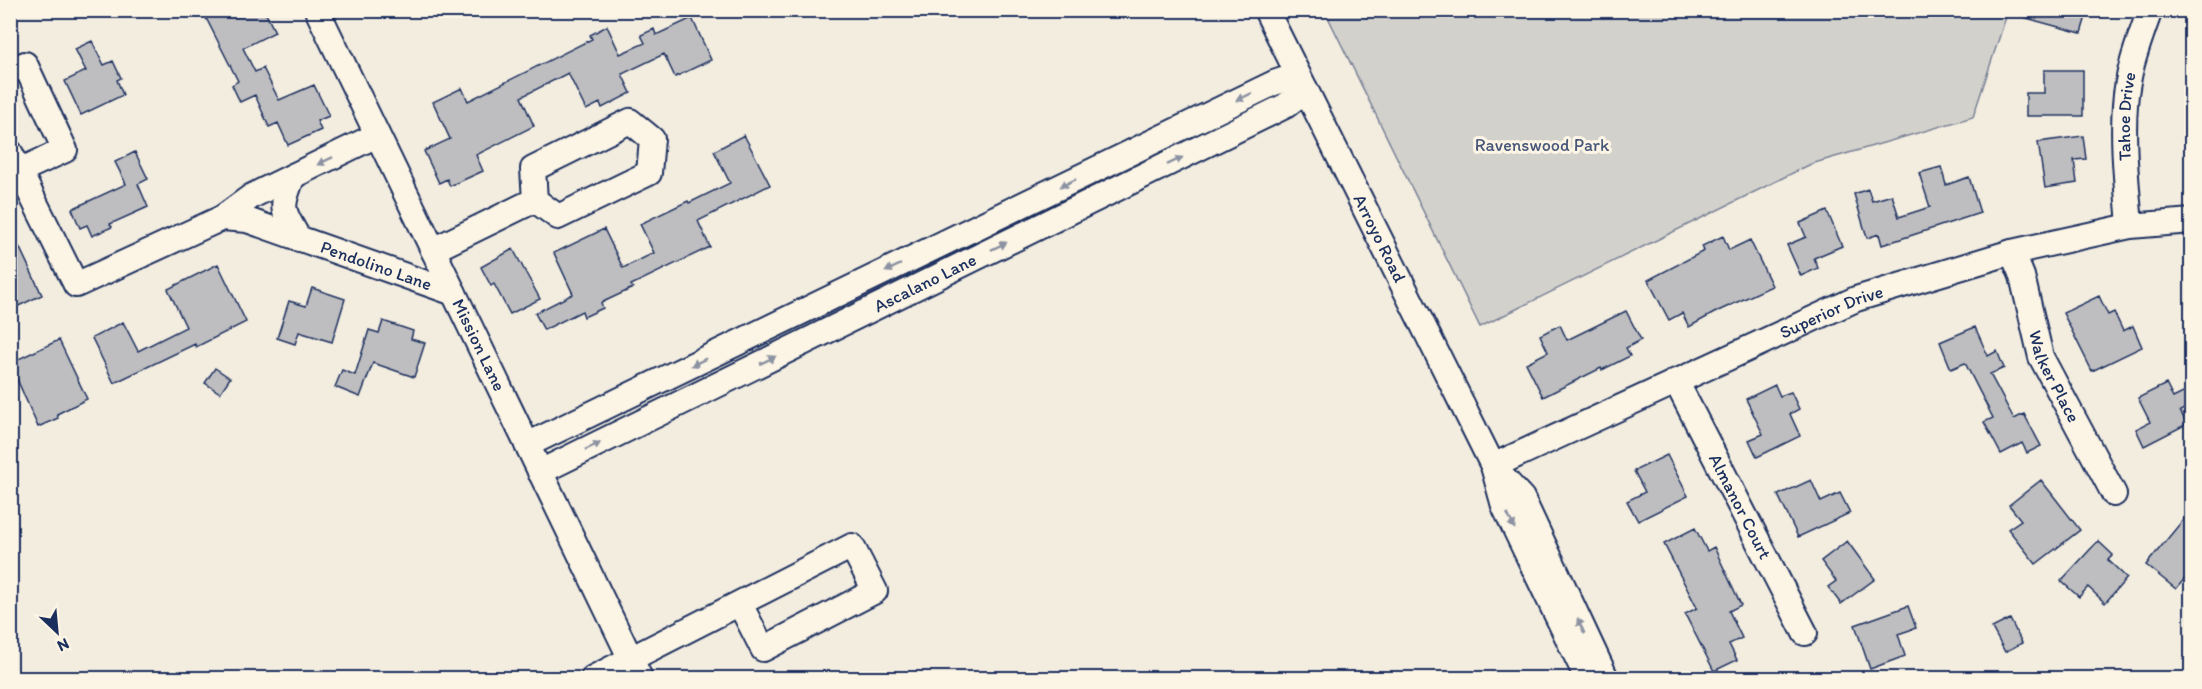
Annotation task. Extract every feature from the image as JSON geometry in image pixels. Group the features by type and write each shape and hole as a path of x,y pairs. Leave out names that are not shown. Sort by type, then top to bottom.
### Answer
{"street":[{"name":"Mission Lane","path":"317,10 636,669"},
{"name":"Arroyo Road","path":"1266,10 1493,466 1504,506 1587,678"},
{"name":"Tahoe Drive","path":"2130,226 2124,104 2133,60 2150,10"},
{"path":"10,71 24,64 65,150 15,162 76,285 222,218 252,196 377,135"},
{"name":"Ascalano Lane","path":"528,445 1263,88 1302,83"},
{"name":"Ascalano Lane","path":"540,472 1280,109 1302,83"},
{"path":"630,121 652,139 649,173 558,217 535,200 533,169 630,121"},
{"name":"Pendolino Lane","path":"293,176 283,208 299,238"},
{"path":"433,250 535,200"},
{"name":"Pendolino Lane","path":"222,218 247,220 454,293"},
{"name":"Superior Drive","path":"1493,466 1856,299 2012,252 2130,226 2192,221"},
{"name":"Walker Place","path":"2012,252 2022,276 2041,357 2114,494"},
{"name":"Almanor Court","path":"1676,381 1805,633"},
{"name":"Arroyo Road","path":"1493,466 1522,498 1606,678"},
{"path":"592,678 636,669 740,604 852,546 875,591 763,649 740,604"}],"green space":[{"name":"Ravenswood Park","path":"1325,11 2008,11 1973,117 1811,164 1480,327"}],"building":[{"path":"202,10 264,10 275,32 243,48 255,72 263,68 279,100 314,85 329,116 317,121 321,130 288,145 278,123 269,127 255,95 240,102 232,85 238,81"},
{"path":"2015,10 2088,10 2081,33 2015,15"},
{"path":"692,18 711,60 675,77 664,54 622,74 631,93 602,108 600,103 586,110 568,73 521,97 534,126 476,155 483,171 450,186 447,179 439,183 424,151 450,139 433,102 462,88 468,101 592,39 590,35 607,26 620,54 645,43 641,35 654,29 656,35"},
{"path":"92,41 104,65 113,61 121,78 117,80 123,95 81,115 65,81 86,71 75,49"},
{"path":"2044,70 2083,70 2083,116 2026,116 2026,93 2044,93"},
{"path":"744,135 770,185 698,221 710,247 631,285 633,288 601,303 603,308 584,317 582,311 544,330 535,313 573,294 554,253 604,229 623,268 654,253 640,224 730,183 714,151"},
{"path":"2083,136 2086,159 2074,160 2077,183 2045,188 2038,142"},
{"path":"135,152 148,179 138,184 148,207 110,224 112,227 92,236 87,225 80,228 72,209 126,184 115,162"},
{"path":"1941,167 1946,185 1969,177 1980,213 1882,245 1879,234 1867,238 1854,194 1868,189 1872,201 1892,195 1899,217 1930,207 1919,173"},
{"path":"1827,211 1842,246 1814,258 1818,268 1801,276 1787,245 1806,237 1800,223"},
{"path":"10,227 42,295 10,310"},
{"path":"1723,236 1729,250 1750,240 1772,286 1689,327 1682,313 1669,320 1648,280 1704,251 1702,246"},
{"path":"513,249 540,299 510,314 494,284 491,286 481,267"},
{"path":"218,264 246,322 114,383 92,338 123,322 138,351 186,327 168,289"},
{"path":"312,288 345,299 332,342 299,332 295,344 277,338 289,301 306,306"},
{"path":"2099,296 2108,315 2114,312 2123,331 2133,326 2142,347 2092,371 2063,313"},
{"path":"1626,311 1641,340 1626,348 1630,356 1543,397 1526,363 1548,352 1540,335 1560,325 1567,340"},
{"path":"383,321 413,331 411,339 425,343 414,377 373,363 360,397 335,387 342,370 355,375 369,330 379,333"},
{"path":"1975,327 1988,356 1997,351 2004,368 1990,374 2014,419 2024,414 2041,446 2027,453 2022,443 2001,454 1984,422 1993,418 1965,363 1951,369 1940,342"},
{"path":"59,340 87,399 57,414 58,418 38,427 10,363"},
{"path":"215,368 230,378 220,393 205,383"},
{"path":"2166,384 2173,398 2187,391 2192,405 2180,411 2187,424 2144,446 2136,429 2150,422 2138,398"},
{"path":"1775,385 1780,396 1791,392 1799,409 1790,414 1800,436 1757,457 1749,440 1763,434 1746,399"},
{"path":"1667,455 1688,496 1638,521 1627,501 1645,492 1634,471"},
{"path":"1811,480 1821,502 1840,493 1850,513 1798,537 1778,495"},
{"path":"2041,480 2080,530 2036,564 2008,529 2021,520 2009,505"},
{"path":"2192,509 2192,570 2176,589 2146,565"},
{"path":"1695,528 1707,551 1714,547 1741,605 1729,611 1742,638 1729,644 1737,660 1714,671 1685,614 1697,608 1664,544"},
{"path":"1847,541 1875,579 1841,604 1828,587 1836,581 1821,561"},
{"path":"2098,541 2113,555 2108,560 2127,578 2105,603 2088,587 2079,597 2061,581"},
{"path":"1908,606 1916,628 1898,634 1905,656 1870,669 1855,625"},
{"path":"2010,619 2022,643 2005,652 1992,628"}]}
